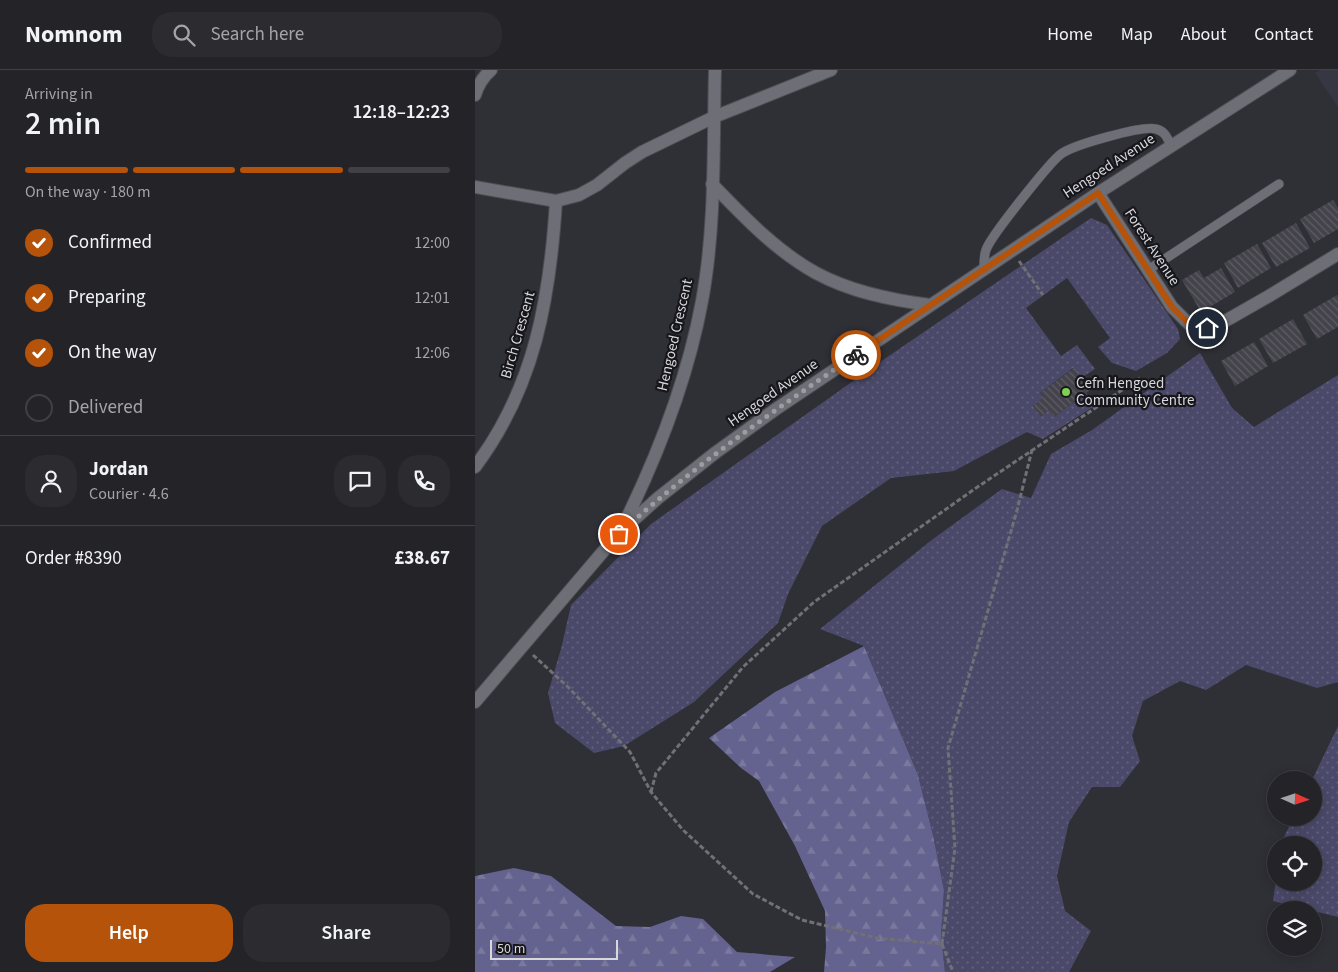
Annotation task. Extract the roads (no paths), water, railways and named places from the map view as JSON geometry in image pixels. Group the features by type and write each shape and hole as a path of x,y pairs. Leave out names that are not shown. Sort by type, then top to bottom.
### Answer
{"street":[{"path":"475,96 477,86 491,70"},
{"name":"Hengoed Crescent","path":"619,534 654,461 676,404 702,301 709,246 715,70"},
{"path":"475,187 556,201 579,195 597,185 625,163 643,152 714,117 831,70"},
{"name":"Hengoed Avenue","path":"475,702 619,534 658,498 715,453 776,409 1098,193 1290,70"},
{"path":"712,184 787,254 817,273 866,293 899,301 930,305"},
{"name":"Forest Avenue","path":"1098,193 1172,307 1190,325 1207,328 1220,324 1338,254"},
{"name":"Birch Crescent","path":"475,467 486,453 509,413 528,370 549,279 556,201"}],"lane":[{"path":"984,269 986,249 1000,228 1061,154 1085,143 1154,128 1163,132 1171,145"},
{"path":"1148,270 1279,184"}],"place":[{"name":"Cefn Hengoed Community Centre","path":"1066,392"}]}
